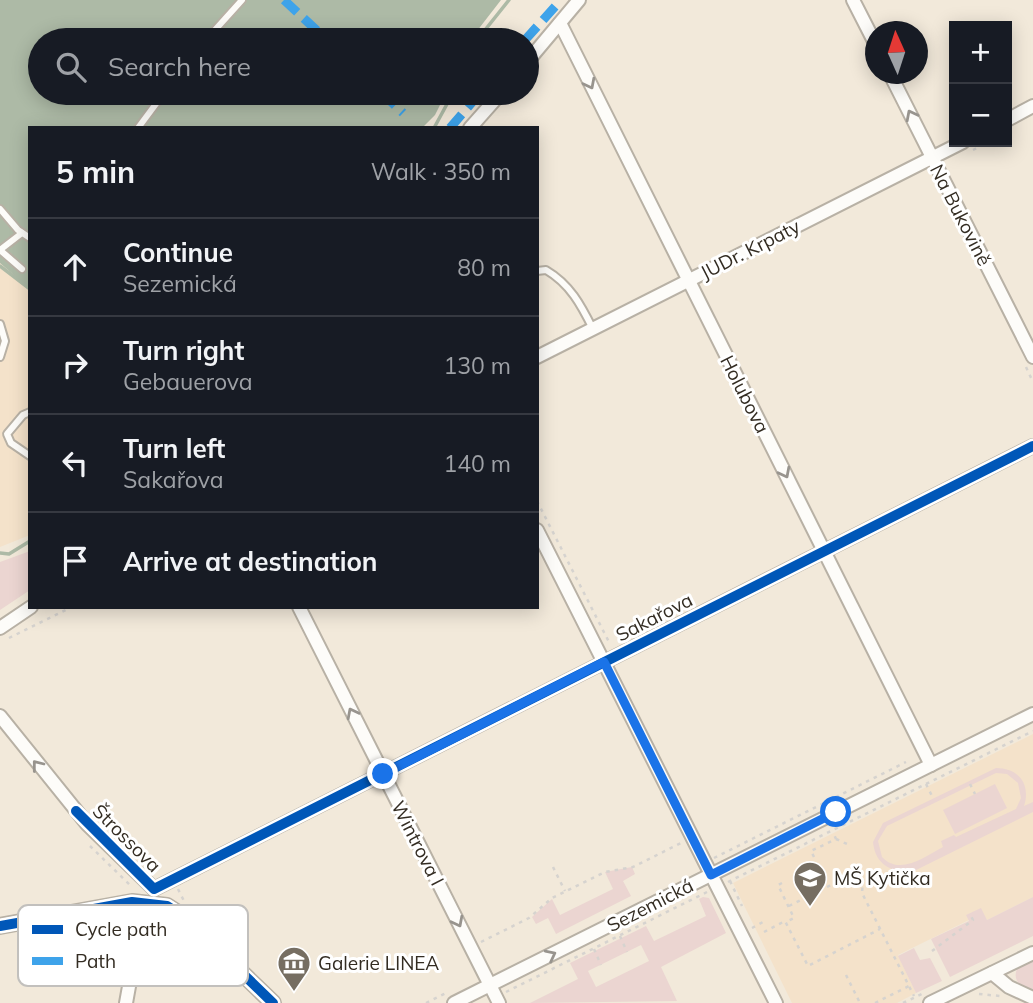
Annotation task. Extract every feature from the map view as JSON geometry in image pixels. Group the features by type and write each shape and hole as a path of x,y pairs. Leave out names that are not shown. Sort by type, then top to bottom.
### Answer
{"street":[{"path":"539,47 579,0"},
{"path":"853,0 865,23"},
{"name":"Holubova","path":"559,23 931,765"},
{"name":"Na Bukovině","path":"895,84 1033,357"},
{"path":"472,126 490,105"},
{"path":"1012,117 1033,106"},
{"name":"JUDr. Krpaty","path":"539,356 953,147"},
{"name":"Sakařova","path":"153,896 383,774 1033,446"},
{"path":"539,534 776,1003"},
{"path":"0,628 28,609"},
{"name":"Wintrova I","path":"300,609 490,985 502,998"},
{"name":"Sezemická","path":"454,1003 1033,714"},
{"name":"Štrossova","path":"0,716 87,824 153,896 166,905"},
{"path":"113,905 153,896"},
{"path":"0,926 18,923"},
{"path":"930,1003 1033,953"},
{"path":"992,973 1009,987 1033,998"},
{"name":"Štrossova","path":"248,978 274,1003"}],"lane":[{"path":"217,28 242,0"},
{"path":"139,126 155,105"},
{"path":"0,209 28,237"},
{"path":"22,233 0,250 22,269"},
{"path":"539,271 546,270 566,286 580,302 593,329"},
{"path":"0,324 5,337 0,357"},
{"path":"28,413 7,434 11,443 28,455"}],"path":[{"path":"539,505 611,646"},
{"path":"0,642 68,609"},
{"path":"730,881 1033,731"},
{"path":"716,856 914,758"},
{"path":"926,784 933,798"},
{"path":"970,785 975,794"},
{"path":"832,831 836,839 847,844"},
{"path":"814,858 811,852 836,839"},
{"path":"480,943 529,918 552,898 565,891 605,872 633,866 683,842"},
{"path":"553,867 565,891"},
{"path":"789,906 859,871"},
{"path":"863,878 862,893 914,997"},
{"path":"752,928 762,923 766,931 794,918 778,885 782,883"},
{"path":"774,893 781,890"},
{"path":"502,998 708,891"},
{"path":"932,951 973,920 970,914"},
{"path":"786,922 808,966 880,929"},
{"path":"620,936 628,951"},
{"path":"594,949 601,965"},
{"path":"846,975 860,1003"},
{"path":"875,1003 909,986"},
{"path":"979,994 990,993 1006,999"}],"shaded area":[{"path":"0,0 501,0 479,28 28,28 28,105 440,105 424,126 28,126 28,287 0,263"},
{"path":"0,263 28,287 28,536 0,547"},
{"path":"28,552 28,591 0,610 0,562"},
{"path":"1033,734 1033,897 987,920 980,909 967,915 969,920 898,955 916,993 897,1003 792,1003 733,883"},
{"path":"996,768 1017,774 1026,791 1024,806 1033,802 1033,812 906,875 904,871 892,869 882,863 876,854 873,842 883,823","holes":["996,773 1007,774 1018,783 1021,798 1016,809 956,837 954,835 941,841 943,847 912,863 896,865 882,857 878,841 887,826"]},
{"path":"995,784 1007,808 955,834 943,810"},
{"path":"632,867 635,874 623,881 631,896 556,934 548,918 536,924 532,917 552,899 560,915 613,889 605,872"},
{"path":"1033,897 1033,936 950,977 931,939 969,921 966,915 981,908 987,920"},
{"path":"709,898 726,933 661,967 677,1001 530,1003 578,979 570,963 646,926 654,941 706,916 699,899","holes":["641,945 649,961 596,987 588,971"]},
{"path":"914,948 920,960 930,958 942,981 916,993 898,956"},
{"path":"1033,959 1033,992 1019,984 1016,974 1017,969"}],"waterway":[{"path":"487,28 509,0"},
{"path":"435,126 446,105"},
{"path":"0,266 28,287"},
{"path":"0,553 9,554 28,542"}],"marked path":[{"path":"284,0 314,28"},
{"path":"536,28 561,0"},
{"path":"395,105 403,113"},
{"path":"452,126 470,105"}],"cycle path":[{"path":"76,811 154,889 1033,446"},
{"path":"116,905 132,902 158,905"},
{"path":"0,926 18,923"},
{"path":"248,979 273,1003"}],"place":[{"name":"MŠ Kytička","path":"810,908"},
{"name":"Galerie LINEA","path":"294,993"}],"route":[{"path":"383,774 604,662 711,875 836,812"}]}
